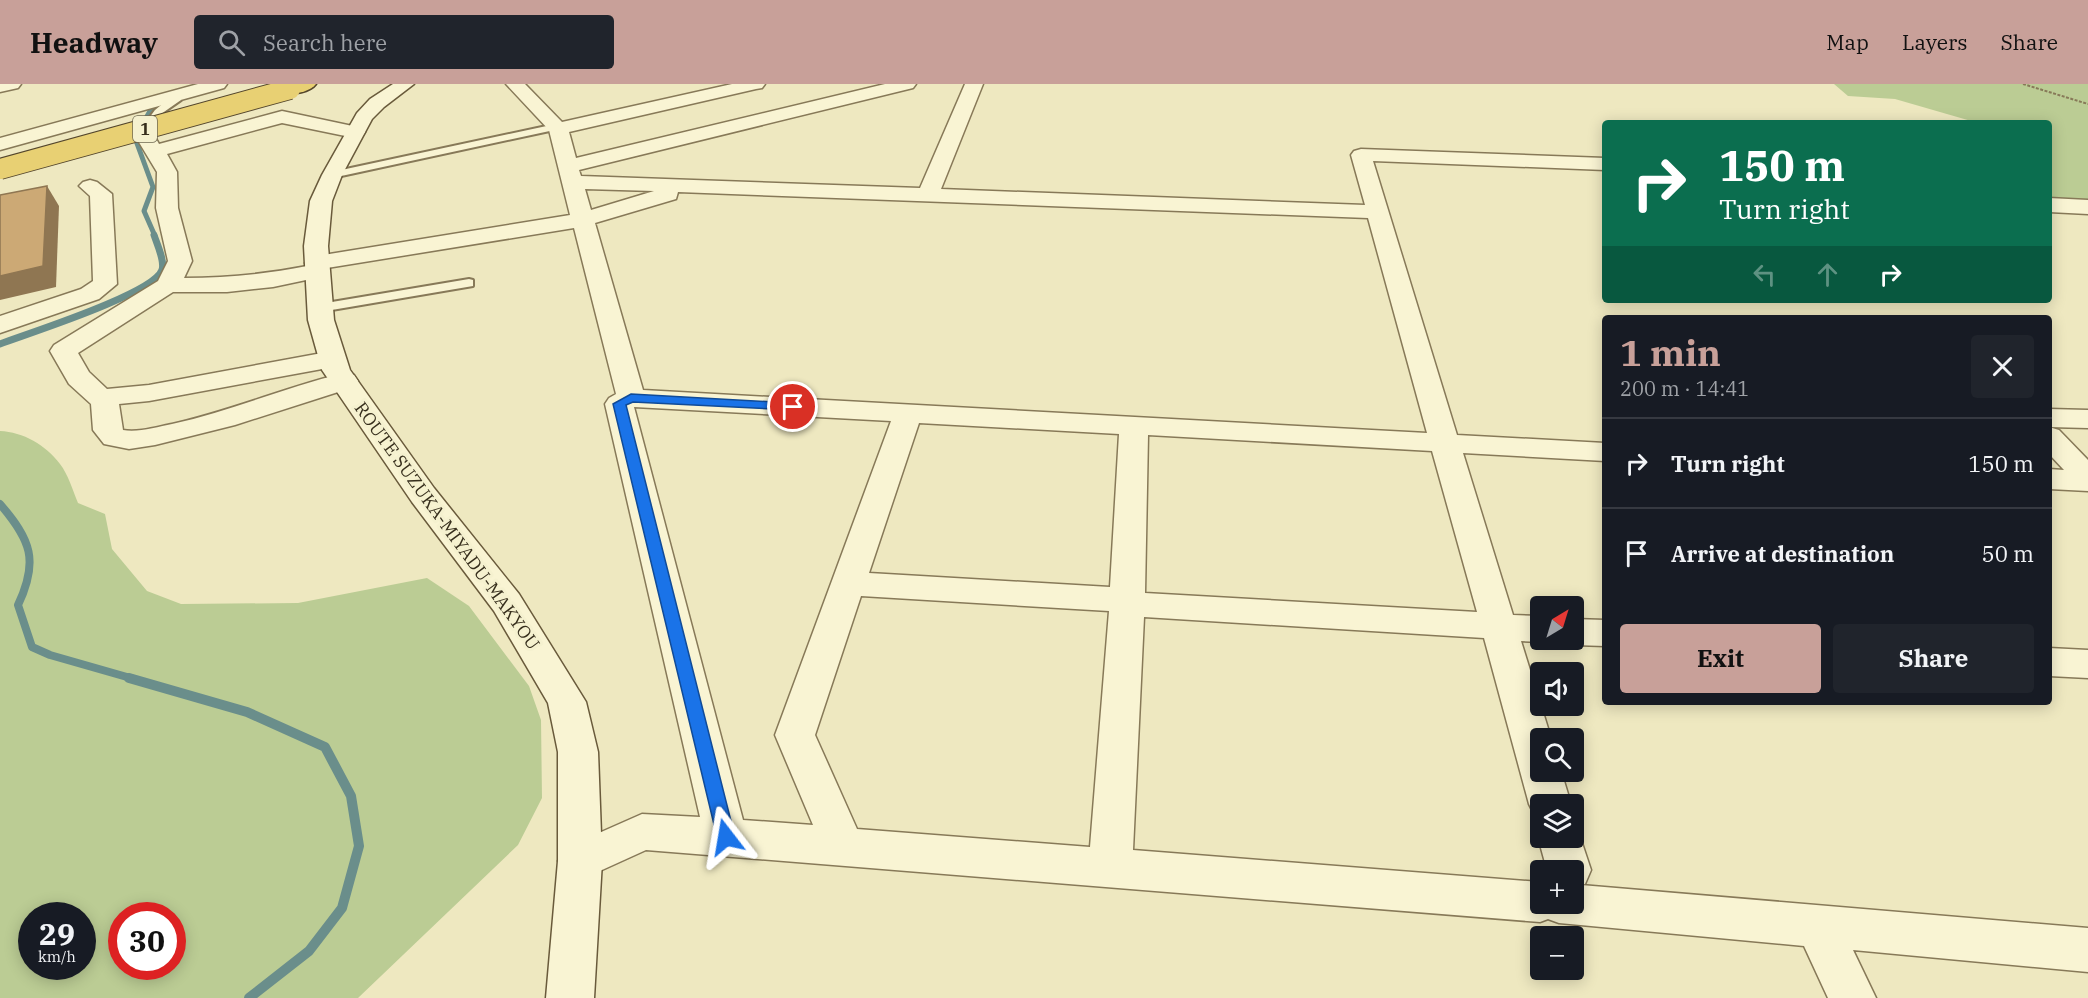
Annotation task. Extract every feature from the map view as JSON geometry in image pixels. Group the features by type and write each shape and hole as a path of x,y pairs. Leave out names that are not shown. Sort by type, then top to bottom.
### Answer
{"highway":[{"name":"1","path":"0,162 292,86"},
{"name":"1","path":"0,169 292,86"}],"street":[{"path":"0,87 12,84"},
{"path":"147,84 176,96"},
{"path":"0,144 218,84"},
{"name":"ROUTE SUZUKA-MIYADU-MAKYOU","path":"405,84 370,110 355,132 321,201 318,213 317,267 321,320 338,370 423,495 507,603 567,702 578,752 580,861 570,998"},
{"path":"515,84 557,128 631,398"},
{"path":"557,128 756,84"},
{"path":"570,174 907,84"},
{"path":"928,194 974,84"},
{"path":"338,370 212,423 149,438 124,441 108,432 104,401 75,374 63,351 168,285 180,261 166,201 169,187 167,174 164,165 150,146 282,117 355,132"},
{"path":"1547,794 1361,155 1602,164"},
{"path":"570,174 696,186 1379,212"},
{"path":"0,325 90,294 105,284 101,194 90,186"},
{"path":"168,285 227,285 273,280 317,267 582,220 696,186"},
{"path":"2052,205 2088,207"},
{"path":"100,398 338,370"},
{"path":"726,837 619,404 631,398 1602,452"},
{"path":"843,846 795,735 908,413"},
{"path":"2052,418 2088,419"},
{"path":"1110,868 1127,602 1134,425"},
{"path":"2052,439 2088,479"},
{"path":"2052,479 2088,479"},
{"path":"849,584 1530,629"},
{"path":"1584,632 1602,633"},
{"path":"2052,662 2088,664"},
{"path":"580,861 642,832 1110,868 1530,891"},
{"path":"1584,896 1819,928 2088,950"},
{"path":"1819,928 1852,998"}],"lane":[{"path":"150,146 143,138 148,124 158,112 178,98 176,96"},
{"path":"332,175 557,128"},
{"path":"320,308 469,283"}],"path":[{"path":"2023,84 2088,104"}],"green space":[{"path":"1834,84 2088,84 2088,204 2052,202 2052,120 1968,120 1895,99 1848,96"},
{"path":"0,431 25,437 41,445 54,457 65,473 78,503 105,514 112,549 147,591 181,604 298,603 427,578 469,606 529,686 541,720 542,798 518,845 358,998 0,998"}],"building":[{"path":"47,186 43,266 0,276 0,195"}],"waterway":[{"path":"155,236 144,211 153,187 135,138 150,111 165,102"},
{"path":"0,344 88,312 154,280 163,266 154,235"},
{"path":"0,504 19,529 28,552 30,563 28,576 18,605 32,647 50,655 134,679"},
{"path":"129,678 247,712 325,747 351,796 359,846 342,908 309,951 249,998"}],"route":[{"path":"726,837 619,404 631,398 793,407"}]}
